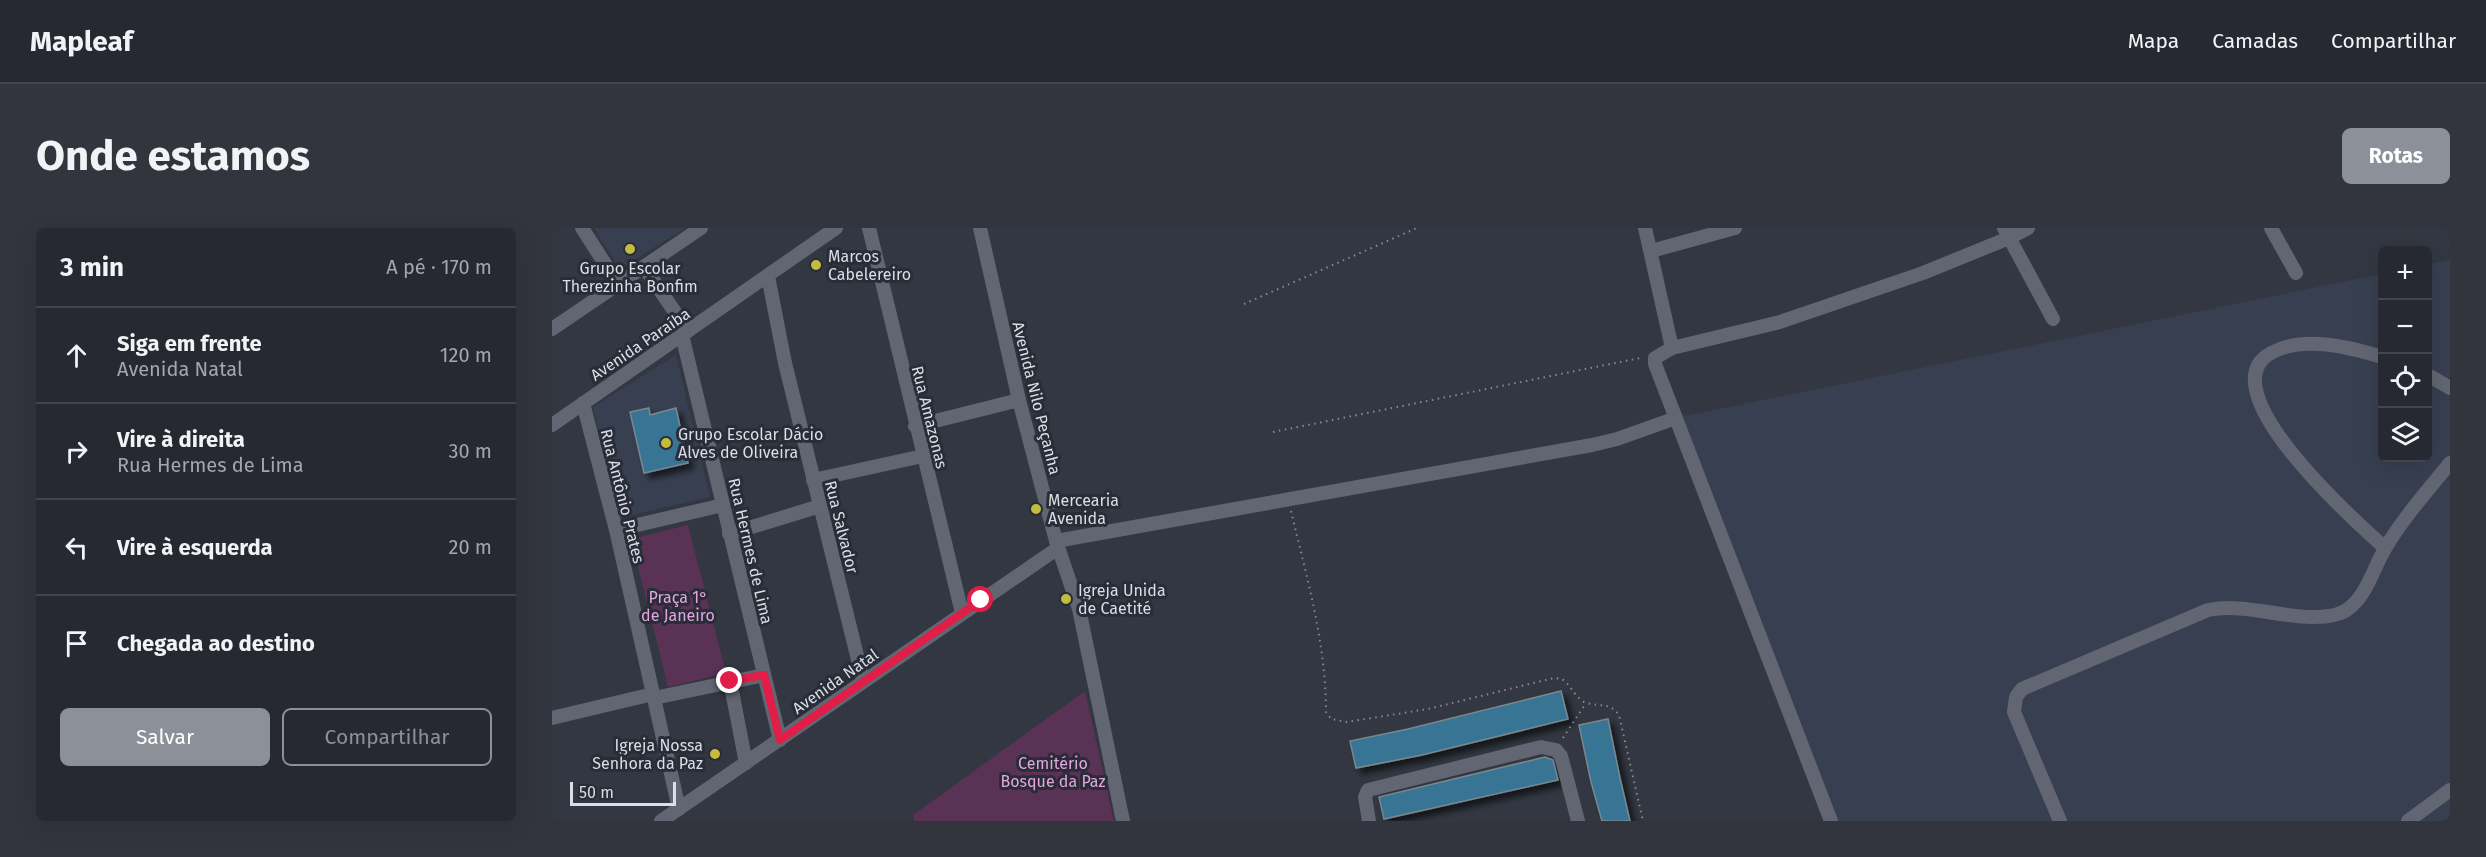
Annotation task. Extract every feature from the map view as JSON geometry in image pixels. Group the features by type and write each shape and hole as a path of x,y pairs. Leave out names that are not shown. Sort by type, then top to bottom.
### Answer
{"street":[{"path":"582,228 618,284"},
{"path":"552,329 701,228"},
{"name":"Avenida Paraíba","path":"552,425 836,228"},
{"name":"Rua Amazonas","path":"869,228 922,456 962,613"},
{"name":"Avenida Nilo Peçanha","path":"980,228 1019,400 1057,545 1078,609 1123,821"},
{"path":"1645,228 1672,348"},
{"path":"1651,251 1736,228"},
{"path":"1826,820 1655,364 1658,355 1672,348 1780,322 1923,273 2006,233 2028,228"},
{"path":"2273,229 2296,273"},
{"path":"2006,233 2053,319"},
{"path":"644,267 685,333"},
{"name":"Rua Salvador","path":"768,276 785,363 863,680"},
{"name":"Rua Hermes de Lima","path":"685,333 729,534 780,740"},
{"path":"2378,356 2350,347 2284,346 2268,354 2258,363 2254,379 2257,398 2273,427 2323,490 2385,548"},
{"path":"2432,378 2450,388"},
{"path":"915,426 1019,400"},
{"name":"Rua Antônio Prates","path":"583,403 616,530 679,809"},
{"path":"1057,545 1288,500 1592,446 1617,440 1676,418"},
{"path":"813,480 922,456"},
{"path":"2060,821 2014,712 2016,697 2022,689 2208,610 2240,607 2312,617 2348,610 2360,597 2385,548 2450,463"},
{"path":"616,530 723,505"},
{"path":"729,534 820,506"},
{"name":"Avenida Natal","path":"660,821 780,740 1057,545"},
{"path":"552,718 764,675"},
{"path":"730,681 746,763"},
{"path":"1369,821 1365,797 1368,790 1541,747 1556,750 1561,756 1578,821"},
{"path":"2408,821 2450,790"}],"path":[{"path":"1244,304 1417,228"},
{"path":"1273,432 1658,355"},
{"path":"1288,500 1315,614 1322,653 1326,712 1331,719 1347,722 1428,709 1556,677 1566,681 1575,694 1586,703 1608,705 1619,715 1643,821"},
{"path":"1556,750 1586,703"}],"shaded area":[{"name":"Grupo Escolar Therezinha Bonfim","path":"594,228 685,228 620,269"},
{"path":"2450,260 2450,821 1835,821 1675,418 2378,275 2378,462 2432,462 2432,263"},
{"name":"Grupo Escolar Dácio Alves de Oliveira","path":"676,355 710,497 619,518 593,407"}],"green space":[{"name":"Praça 1° de Janeiro","path":"688,525 726,673 668,687 631,539"},
{"name":"Cemitério Bosque da Paz","path":"1085,691 1114,821 914,821 913,815"}],"building":[{"path":"649,408 650,415 676,408 688,463 644,473 630,412"},
{"path":"1561,691 1568,719 1422,755 1356,768 1350,741"},
{"path":"1608,719 1630,821 1602,821 1591,782 1579,725"},
{"path":"1545,757 1553,760 1558,780 1384,819 1379,797"}],"place":[{"name":"Grupo Escolar Therezinha Bonfim","path":"630,249"},
{"name":"Marcos Cabelereiro","path":"816,265"},
{"name":"Grupo Escolar Dácio Alves de Oliveira","path":"666,443"},
{"name":"Mercearia Avenida","path":"1036,509"},
{"name":"Igreja Unida de Caetité","path":"1066,599"},
{"name":"Igreja Nossa Senhora da Paz","path":"715,754"}],"route":[{"path":"730,681 764,675 780,740 981,600"}]}
